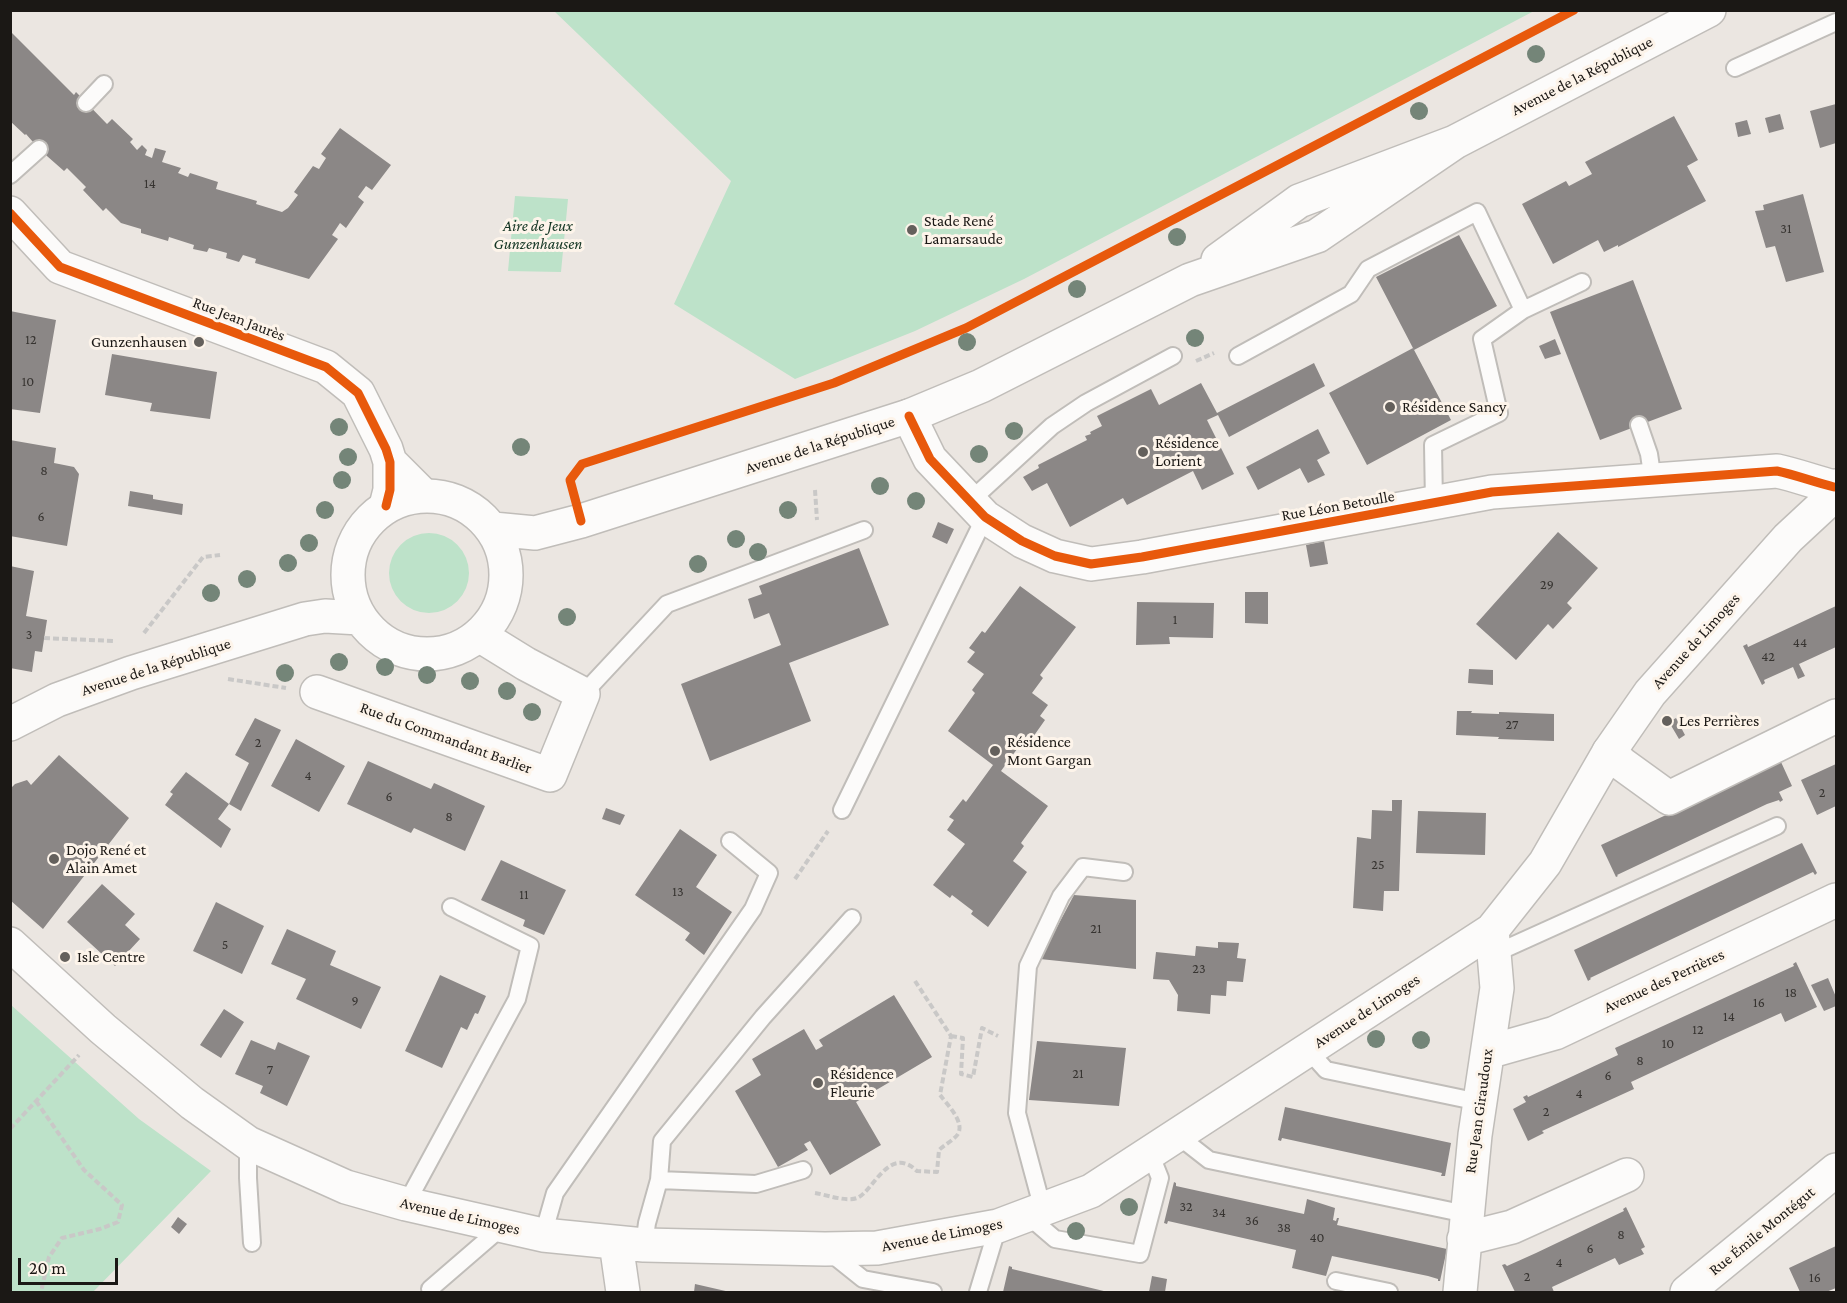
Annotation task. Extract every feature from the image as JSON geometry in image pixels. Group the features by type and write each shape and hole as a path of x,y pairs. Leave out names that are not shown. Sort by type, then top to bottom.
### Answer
{"main road":[{"name":"Avenue de la République","path":"493,529 535,533 581,521 909,416 981,386 1190,280 1317,236 1455,141 1709,10"},
{"name":"Rue Jean Jaurès","path":"15,227 60,267 326,368 358,393 386,449 390,462 390,490 386,506"},
{"name":"Rue Léon Betoulle","path":"909,416 930,459 977,509 1022,541 1055,556 1091,564 1142,557 1492,492 1777,471 1800,475 1835,487"},
{"name":"Rue Jean Jaurès","path":"390,462 423,495"},
{"name":"Avenue de Limoges","path":"10,944 103,1029 192,1103 248,1143 346,1186 406,1204 543,1235 630,1244 825,1249 877,1248 1023,1217 1091,1191 1308,1050 1494,941 1545,863 1627,723 1650,693 1788,538 1830,499 1835,487"},
{"path":"423,495 444,497 464,505 482,518 493,529 503,552 506,571 503,594 495,617 479,635 457,648 432,654 406,651 383,640 360,618 348,587 352,547 366,524 386,506 423,495"},
{"path":"506,571 535,533"},
{"name":"Avenue de la République","path":"305,619 348,573"},
{"name":"Avenue de la République","path":"10,724 133,658 216,648 305,619 325,616 360,618"},
{"path":"479,635 526,664 583,694"},
{"name":"Rue du Commandant Barlier","path":"316,692 550,775 583,694"},
{"path":"1609,752 1669,798 1836,716"},
{"name":"Avenue des Perrières","path":"1488,1052 1555,1033 1836,900"},
{"name":"Rue Jean Giraudoux","path":"1460,1293 1479,1102 1497,988 1494,941"},
{"name":"Rue Émile Montégut","path":"1687,1293 1836,1170"},
{"path":"1465,1227 1512,1227 1627,1175"},
{"path":"623,1293 630,1244"}],"lane":[{"path":"1735,69 1836,22"},
{"path":"86,102 104,84"},
{"path":"10,175 39,149"},
{"path":"1238,356 1351,294 1368,268 1477,212 1523,310"},
{"path":"1434,503 1433,445 1499,413 1482,339 1523,310 1582,282"},
{"path":"842,810 977,509 1052,426 1086,403 1173,356"},
{"path":"1639,425 1649,454 1653,481"},
{"path":"583,694 667,604 864,530"},
{"path":"1494,941 1778,826"},
{"path":"543,1235 555,1193 753,909 769,873 730,841"},
{"path":"978,1293 1023,1217 1017,1113 1028,966 1061,896 1083,867 1124,872"},
{"path":"406,1204 517,999 530,946 451,907"},
{"path":"630,1244 647,1223 659,1179 662,1141 763,1017 852,918"},
{"path":"1308,1050 1326,1070 1479,1102"},
{"path":"248,1143 252,1243"},
{"path":"1023,1217 1054,1239 1140,1254 1160,1178 1163,1144 1209,1160 1465,1227"},
{"path":"659,1179 756,1184 803,1170"},
{"path":"430,1289 503,1226"},
{"path":"825,1249 863,1280 933,1293"},
{"path":"1336,1281 1389,1293"}],"path":[{"path":"44,638 133,658 203,557 220,555"},
{"path":"216,648 227,679 316,692"},
{"path":"813,1193 854,1199 863,1195 882,1171 900,1163 913,1167 917,1171 937,1172 939,1150 958,1134 960,1127 956,1116 940,1095 951,1036 915,981"},
{"path":"951,1036 963,1038 961,1074 973,1077 982,1028 1022,1050"},
{"path":"10,1129 79,1055"},
{"path":"36,1101 84,1170 122,1205 118,1222 62,1238 49,1257 40,1293"}],"green space":[{"name":"Stade René Lamarsaude","path":"554,11 1534,11 1024,279 915,331 795,379 674,304 731,181"},
{"name":"Aire de Jeux Gunzenhausen","path":"515,196 568,199 561,272 508,271"},
{"path":"429,533 444,536 457,545 466,558 469,573 466,588 457,601 444,610 429,613 414,610 401,601 392,588 389,573 392,558 401,545 414,536"},
{"path":"11,1005 139,1119 211,1171 93,1292 11,1292"}],"building":[{"path":"10,31 74,95 76,92 107,124 112,119 133,139 130,142 137,150 142,145 147,150 145,155 152,158 155,148 166,151 162,162 181,168 178,173 188,177 190,173 218,182 216,189 257,201 256,204 282,212 288,208 298,195 294,192 313,166 319,169 326,158 321,154 340,128 391,165 372,190 366,186 358,197 364,202 346,228 340,223 332,235 338,239 309,279 255,263 256,259 243,255 239,262 226,258 227,253 209,248 207,252 193,249 194,245 169,237 168,241 141,233 141,229 121,223 106,208 103,211 83,190 86,187 67,168 64,171 10,121"},
{"path":"1836,104 1836,143 1820,148 1810,111"},
{"path":"1780,114 1784,129 1769,133 1765,118"},
{"path":"1674,116 1698,160 1687,166 1706,201 1618,247 1618,245 1604,252 1598,240 1553,264 1522,204 1566,181 1569,186 1592,174 1585,162"},
{"path":"1747,120 1751,134 1738,137 1735,123"},
{"path":"1803,194 1824,272 1786,282 1775,246 1766,248 1755,211 1764,210 1763,205"},
{"path":"1459,235 1497,306 1414,350 1376,277"},
{"path":"1633,280 1682,409 1600,440 1550,312"},
{"path":"10,311 56,320 40,413 10,409"},
{"path":"1555,339 1561,354 1545,359 1539,346"},
{"name":"Résidence Sancy","path":"1413,348 1451,420 1367,465 1329,393"},
{"path":"112,354 217,372 210,419 150,411 152,403 105,395"},
{"name":"Résidence Lorient","path":"1314,363 1325,386 1229,437 1218,415 1207,420 1234,474 1202,490 1193,471 1127,505 1123,498 1070,527 1047,483 1032,491 1023,477 1039,468 1038,465 1087,440 1085,436 1102,426 1097,416 1151,389 1159,405 1201,383 1217,413"},
{"path":"1318,429 1330,453 1317,460 1325,475 1308,483 1300,468 1258,490 1246,467"},
{"path":"10,440 56,448 54,463 74,467 79,474 67,546 10,536"},
{"path":"130,491 153,495 153,499 183,504 182,515 128,506"},
{"path":"938,522 954,529 947,544 932,537"},
{"path":"1558,532 1598,568 1567,603 1572,608 1553,629 1548,624 1516,660 1476,624"},
{"path":"1324,541 1328,564 1310,567 1306,545"},
{"path":"859,548 889,625 789,663 811,721 710,761 681,684 781,645 769,613 754,619 748,599 762,594 759,586"},
{"path":"10,566 34,571 26,616 47,620 42,652 35,651 32,672 10,668"},
{"name":"Résidence Mont Gargan","path":"1020,586 1076,627 1040,675 1043,678 1032,693 1048,705 1040,716 1045,720 1033,737 1028,734 1001,771 1048,806 1021,843 1024,846 1013,861 1027,872 988,927 971,914 973,911 952,895 950,898 933,885 965,844 947,830 954,820 949,817 963,799 966,802 993,765 948,731 975,693 972,690 984,674 967,662 975,652 969,648 982,631 985,633"},
{"path":"1245,592 1268,592 1268,624 1245,623"},
{"path":"1137,602 1214,603 1213,638 1169,637 1170,644 1136,645"},
{"path":"1836,606 1836,647 1799,664 1805,676 1798,679 1793,667 1764,680 1765,683 1762,685 1743,646 1747,644 1748,647"},
{"path":"1469,669 1493,670 1493,685 1468,683"},
{"path":"1457,711 1554,714 1554,741 1456,735"},
{"path":"255,718 281,730 241,811 229,804 249,763 235,755"},
{"path":"1676,718 1685,735 1679,739 1669,722"},
{"path":"296,739 345,766 319,812 271,786"},
{"name":"Dojo René et Alain Amet","path":"59,755 129,818 43,929 10,900 10,789 15,784 27,780 31,785"},
{"path":"368,761 431,789 434,783 485,806 465,851 414,828 411,833 347,804"},
{"path":"1781,762 1792,786 1779,792 1783,800 1767,804 1616,877 1601,845"},
{"path":"1836,764 1836,806 1817,815 1801,780"},
{"path":"186,772 229,804 218,819 231,829 221,848 165,805 173,794 170,792"},
{"path":"1392,800 1402,800 1399,891 1384,891 1383,911 1353,908 1357,837 1371,839 1372,810 1392,811"},
{"path":"606,808 625,815 620,825 602,819"},
{"path":"1418,811 1486,813 1485,855 1416,853"},
{"path":"680,829 717,855 696,887 732,912 704,955 685,940 690,933 635,895"},
{"path":"1802,843 1817,873 1815,875 1813,872 1590,978 1588,981 1574,950"},
{"path":"501,860 566,890 544,935 523,926 525,920 481,900"},
{"path":"102,884 135,914 125,925 140,939 115,966 67,922"},
{"path":"1074,895 1136,900 1136,969 1040,959"},
{"path":"216,902 264,926 242,974 193,951"},
{"path":"287,929 336,951 330,965 381,987 361,1029 296,999 306,979 271,964"},
{"path":"1218,942 1239,943 1237,958 1246,959 1243,982 1227,981 1226,996 1211,995 1210,1014 1177,1011 1178,995 1169,980 1153,979 1156,952 1195,956 1196,946 1218,948"},
{"path":"1796,962 1817,1007 1785,1022 1781,1013 1721,1040 1631,1082 1634,1089 1542,1131 1544,1133 1528,1141 1513,1109 1526,1102 1523,1097 1527,1095 1528,1097 1618,1055 1615,1048 1794,966"},
{"path":"440,975 486,996 467,1030 461,1027 442,1068 405,1051"},
{"path":"1828,978 1836,997 1836,1006 1824,1011 1811,985"},
{"name":"Résidence Fleurie","path":"894,995 932,1057 856,1102 881,1145 830,1175 810,1141 804,1144 808,1150 778,1167 735,1091 761,1075 752,1059 804,1029 816,1050 823,1046 819,1040"},
{"path":"224,1009 244,1022 221,1058 200,1045"},
{"path":"251,1040 275,1050 278,1042 310,1056 287,1106 260,1093 263,1086 235,1074"},
{"path":"1037,1041 1126,1048 1119,1106 1029,1100"},
{"path":"1285,1107 1451,1143 1445,1176 1441,1176 1442,1173 1282,1138 1281,1141 1278,1140"},
{"path":"1174,1182 1176,1186 1304,1214 1307,1199 1335,1208 1333,1220 1336,1221 1339,1218 1337,1225 1447,1249 1440,1281 1428,1276 1332,1256 1326,1276 1292,1268 1296,1250 1168,1221 1167,1224 1164,1223"},
{"path":"1626,1207 1645,1247 1641,1249 1644,1254 1619,1265 1615,1258 1552,1287 1554,1292 1515,1292 1502,1265 1507,1266 1536,1253 1624,1211"},
{"path":"178,1217 187,1224 179,1234 171,1227"},
{"path":"1836,1246 1836,1288 1826,1292 1800,1292 1789,1268"},
{"path":"1009,1266 1012,1269 1108,1292 1003,1292"},
{"path":"1152,1276 1167,1279 1165,1292 1149,1292"},
{"path":"695,1284 730,1292 694,1292"}],"cycle path":[{"path":"581,521 570,480 582,464 834,383 966,328 1574,10"},
{"path":"10,213 60,267 326,367 358,393 386,449 390,462 390,490 386,506"},
{"path":"909,416 930,459 985,517 1022,541 1055,556 1091,564 1142,557 1492,492 1777,471 1834,487"}],"place":[{"name":"Stade René Lamarsaude","path":"912,230"},
{"name":"Gunzenhausen","path":"199,342"},
{"name":"Résidence Sancy","path":"1390,407"},
{"name":"Résidence Lorient","path":"1143,452"},
{"name":"Les Perrières","path":"1667,721"},
{"name":"Résidence Mont Gargan","path":"995,751"},
{"name":"Dojo René et Alain Amet","path":"54,859"},
{"name":"Isle Centre","path":"65,957"},
{"name":"Résidence Fleurie","path":"818,1083"}]}
